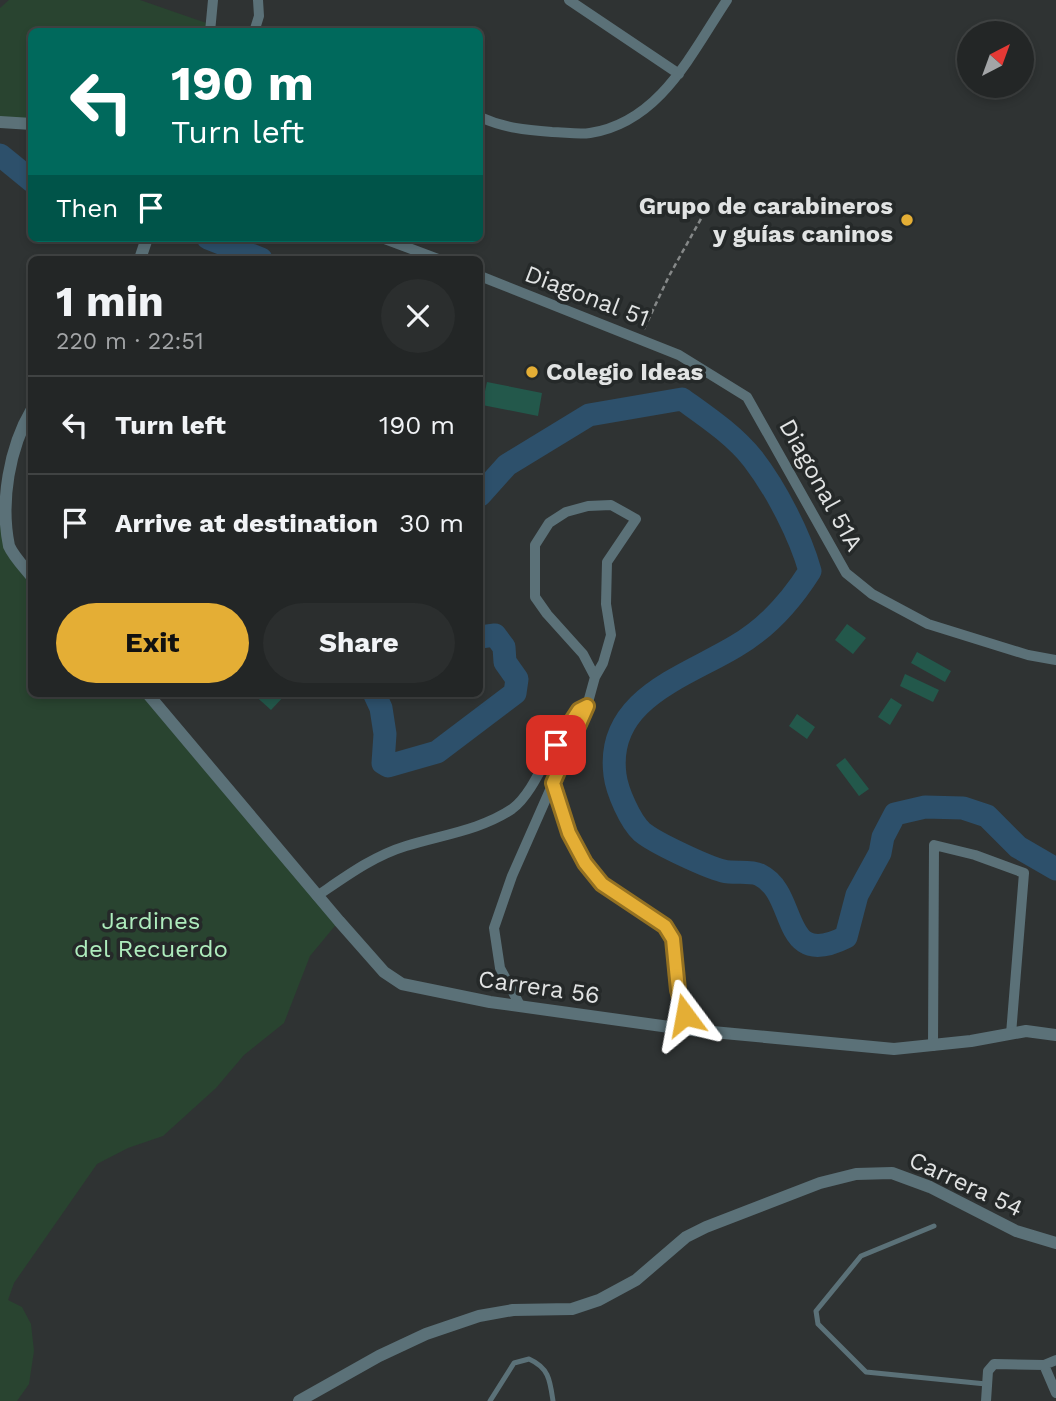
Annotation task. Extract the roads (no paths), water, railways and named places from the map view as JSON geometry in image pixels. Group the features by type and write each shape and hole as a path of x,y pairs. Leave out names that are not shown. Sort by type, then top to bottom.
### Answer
{"street":[{"path":"210,28 214,0"},
{"path":"255,28 259,16 258,0"},
{"path":"569,0 679,74"},
{"path":"483,118 500,126 587,134 637,117 655,102 679,74 727,0"},
{"path":"0,122 28,124"},
{"path":"393,242 430,256"},
{"name":"Diagonal 51","path":"483,277 679,355"},
{"name":"Diagonal 51A","path":"679,355 747,397 845,573 872,594 928,624 1028,655 1056,660"},
{"path":"28,416 15,439 2,477 1,519 8,545 28,572"},
{"path":"521,1007 500,968 494,928 512,876 587,706 611,635 606,604 607,562 636,519 611,505 588,506 566,512 549,523 535,545 535,597 583,654 595,677"},
{"name":"Carrera 56","path":"150,697 317,896 384,972 402,984 521,1007 691,1030 894,1049 933,1046 1026,1031 1056,1035"},
{"path":"317,896 365,864 403,846 460,831 499,817 515,807 530,789 569,723 579,710 587,706"},
{"path":"553,783 569,833 585,863 602,884 665,926 673,939 678,990 691,1030"},
{"path":"933,1046 934,845 975,855 1024,873 1011,1034"},
{"name":"Carrera 54","path":"299,1401 379,1356 426,1334 479,1316 513,1310 572,1309 599,1300 636,1280 686,1237 706,1227 820,1183 856,1174 892,1173 930,1187 1016,1231 1056,1243"},
{"path":"986,1401 988,1371 995,1364 1044,1365 1056,1360"},
{"path":"1044,1365 1056,1393"}],"lane":[{"path":"934,1226 861,1256 816,1311 818,1324 840,1349 866,1372 986,1384"},
{"path":"490,1401 514,1363 529,1359 542,1365 550,1380 553,1401"}],"waterway":[{"path":"0,155 28,178"},
{"path":"218,242 253,256"},
{"path":"483,492 507,465 589,415 682,399 729,434 753,459 786,513 810,571 795,593 758,631 673,680 635,709 623,727 615,749 615,775 625,805 642,832 715,869 760,875 772,885 780,897 792,926 800,937 810,944 825,945 846,937 857,895 880,853 883,837 895,814 925,807 963,808 987,816 1018,847 1056,869"},
{"path":"376,697 381,708 385,734 383,763 388,766 437,752 515,693 517,679 505,662 504,647 495,635 483,637"}],"place":[{"name":"Grupo de carabineros y guías caninos","path":"907,220"},
{"name":"Colegio Ideas","path":"532,372"}],"park label":[{"name":"Jardines del Recuerdo","path":"151,935"}]}
